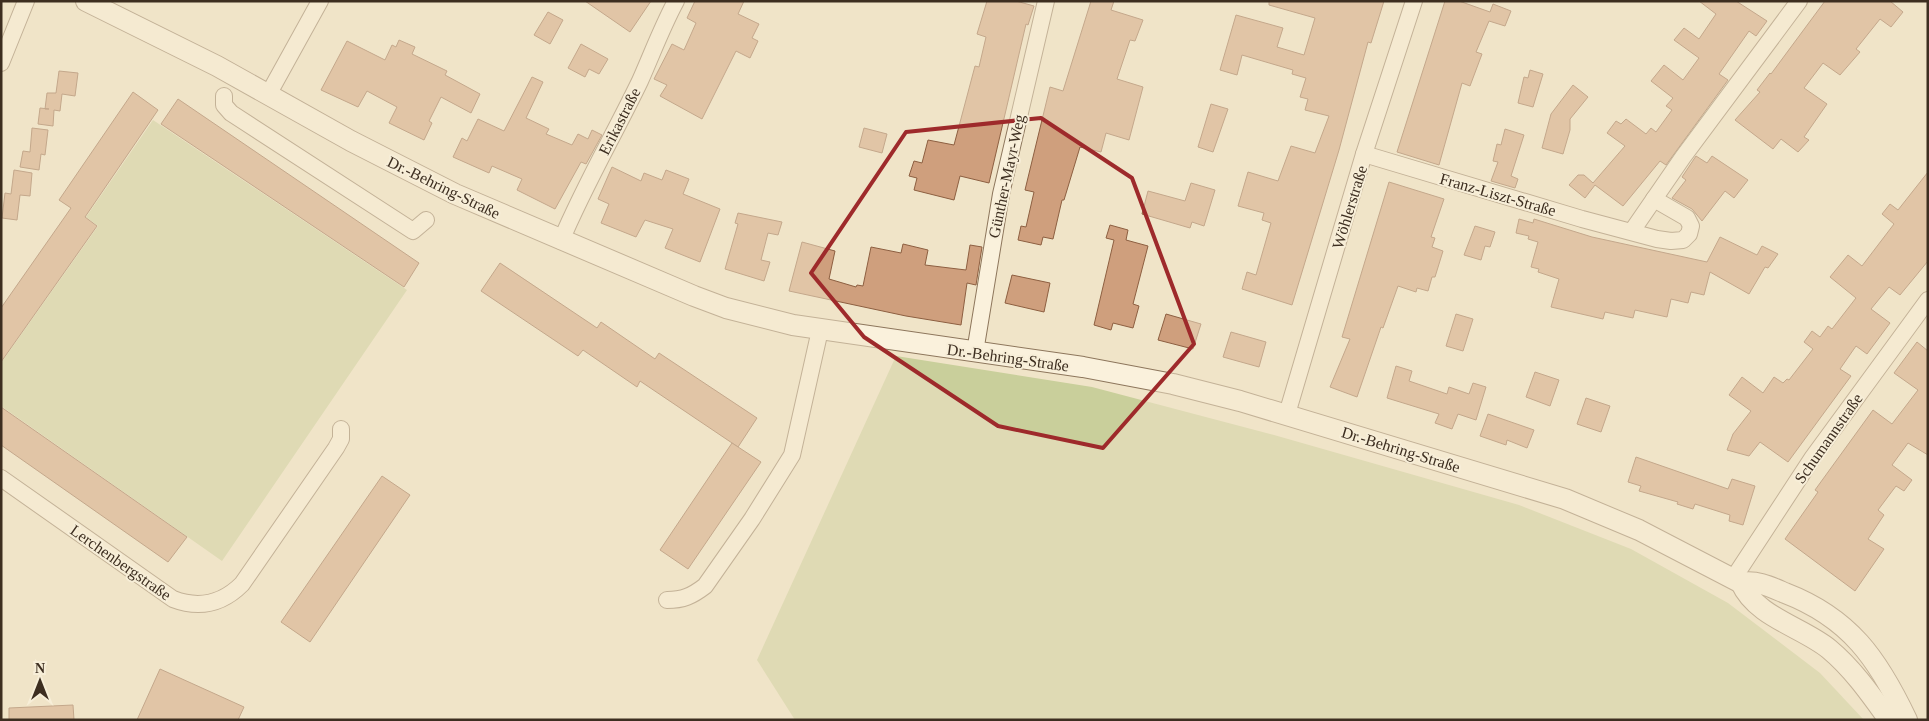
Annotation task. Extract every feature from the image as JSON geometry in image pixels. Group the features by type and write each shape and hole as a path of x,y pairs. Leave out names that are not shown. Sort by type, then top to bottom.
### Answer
{"street":[{"path":"1,63 26,1"},
{"name":"Dr.-Behring-Straße","path":"86,1 217,66 402,168 561,241 726,308 820,330 1130,376 1218,395 1287,414 1565,499 1639,530 1737,581 1772,587 1811,603 1837,620 1861,643 1875,660 1888,680 1907,720"},
{"path":"268,95 320,1"},
{"name":"Erikastraße","path":"561,241 575,208 640,80 664,22 676,1"},
{"name":"Günther-Mayr-Weg","path":"975,352 1001,194 1046,1"},
{"name":"Wöhlerstraße","path":"1287,414 1364,154 1414,1"},
{"path":"1632,232 1682,157 1799,1"},
{"path":"224,96 224,104 231,113 413,232 426,220"},
{"name":"Franz-Liszt-Straße","path":"1364,154 1632,232 1671,241 1683,240 1689,234 1691,226 1687,218 1654,199"},
{"name":"Schumannstraße","path":"1737,581 1813,457 1928,300"},
{"path":"667,600 682,600 692,596 705,586 785,469 796,442 820,330"},
{"name":"Lerchenbergstraße","path":"1,478 173,599 190,604 207,604 226,598 242,584 336,448 341,439 341,430"},
{"path":"1737,581 1752,600 1817,641 1838,657 1859,680 1889,720"}],"highlighted area":[{"path":"1041,118 1132,178 1194,344 1103,448 998,426 864,337 811,273 906,132"}],"green space":[{"path":"153,120 407,290 222,561 1,406 1,363 98,226 86,217"},
{"path":"896,356 1092,387 1274,435 1519,505 1631,549 1728,603 1820,673 1864,720 795,720 757,660"}],"building":[{"path":"585,1 651,1 630,32"},
{"path":"695,1 744,1 738,14 759,24 752,38 758,41 750,58 736,51 702,119 660,96 667,85 654,79 672,44 684,50 696,23 687,18"},
{"path":"987,1 1016,1 1034,6 1028,25 1026,24 989,183 960,176 954,200 914,190 917,178 909,176 914,161 922,163 928,140 954,145 975,66 979,67 986,37 977,34"},
{"path":"1091,1 1114,1 1111,10 1143,20 1135,41 1130,40 1117,79 1143,87 1129,140 1106,133 1101,152 1080,147 1064,200 1062,200 1053,239 1043,237 1041,245 1018,240 1021,226 1026,227 1034,192 1025,190 1050,87 1063,91"},
{"path":"1269,1 1384,1 1371,43 1368,42 1339,150 1292,305 1242,289 1247,272 1256,275 1271,223 1262,220 1264,213 1238,206 1248,172 1278,181 1291,146 1315,153 1329,116 1305,110 1308,99 1300,97 1306,78 1292,74 1293,70 1242,55 1237,75 1220,70 1236,15 1283,28 1277,47 1304,55 1315,18 1269,5"},
{"path":"1445,1 1459,1 1490,12 1493,4 1511,11 1505,26 1489,21 1476,52 1482,54 1470,86 1462,83 1439,165 1397,152"},
{"path":"1699,1 1736,1 1767,21 1756,36 1749,31 1719,74 1728,80 1666,165 1660,161 1623,206 1595,185 1585,198 1569,185 1578,175 1584,175 1593,183 1625,146 1607,133 1616,121 1621,124 1626,119 1646,134 1651,128 1656,132 1672,110 1666,106 1673,98 1651,81 1664,65 1683,80 1699,58 1674,40 1684,28 1699,39 1716,14"},
{"path":"1825,1 1890,1 1903,12 1891,27 1880,19 1856,49 1860,52 1840,75 1823,63 1804,88 1827,104 1804,137 1809,140 1798,152 1781,139 1773,149 1735,120 1760,92 1757,90"},
{"path":"548,12 563,20 550,44 534,35"},
{"path":"399,40 415,47 412,54 447,71 445,75 480,94 471,113 441,97 429,121 432,123 424,140 389,123 397,107 367,91 358,107 321,90 347,41 385,60 392,45 396,47"},
{"path":"581,44 608,59 599,74 589,69 585,77 568,68"},
{"path":"1530,70 1543,74 1533,107 1518,103 1524,77 1528,78"},
{"path":"59,71 78,73 75,96 62,94 60,111 54,110 53,126 38,124 40,108 45,109 47,93 56,93"},
{"path":"532,77 543,82 526,118 549,129 546,134 572,145 578,134 588,139 592,130 602,135 586,164 581,162 555,209 517,190 522,179 492,166 489,173 453,157 462,138 467,141 478,119 504,131"},
{"path":"1573,85 1588,97 1570,119 1570,130 1563,154 1542,148 1551,114"},
{"path":"133,92 158,110 85,217 97,226 1,362 1,308 71,208 59,200"},
{"path":"178,99 419,263 404,287 161,124"},
{"path":"1211,104 1228,109 1213,152 1198,147"},
{"path":"32,128 48,130 45,155 41,154 39,170 20,167 23,151 30,152"},
{"path":"864,128 887,134 882,153 859,147"},
{"path":"1505,129 1524,135 1511,176 1518,179 1515,188 1491,181 1498,162 1493,161 1497,144 1501,145"},
{"path":"1696,156 1707,163 1712,156 1748,180 1734,198 1725,191 1702,221 1692,209 1672,198 1686,180 1682,177"},
{"path":"612,167 641,181 644,173 662,180 666,170 689,179 683,194 720,209 700,262 665,248 673,229 645,220 636,237 601,223 609,204 598,199"},
{"path":"14,170 32,173 30,196 20,195 17,220 2,218 5,193 11,194"},
{"path":"1928,172 1928,261 1900,295 1889,287 1871,309 1890,323 1867,354 1856,346 1840,369 1851,376 1788,462 1760,442 1749,456 1727,450 1733,434 1751,411 1729,395 1742,377 1763,393 1774,377 1783,383 1787,379 1789,380 1813,349 1804,342 1812,331 1820,337 1828,326 1832,329 1856,298 1830,277 1848,255 1862,266 1894,224 1882,214 1890,204 1898,210"},
{"path":"1389,182 1444,199 1431,237 1435,238 1432,247 1443,251 1435,277 1432,277 1428,291 1417,288 1416,292 1398,286 1383,328 1381,327 1357,397 1330,387 1350,339 1342,337"},
{"path":"1191,183 1215,190 1204,226 1192,222 1190,228 1142,214 1148,191 1185,201"},
{"path":"738,213 782,222 778,235 768,233 761,260 770,262 764,281 725,269 738,224 735,223"},
{"path":"1519,219 1533,223 1534,219 1592,237 1707,262 1720,237 1757,255 1762,246 1778,254 1768,268 1765,267 1749,294 1710,272 1704,295 1691,292 1688,303 1671,299 1667,317 1635,310 1633,318 1605,312 1603,319 1551,307 1559,279 1538,272 1539,269 1531,267 1538,242 1528,239 1529,236 1516,233"},
{"path":"1110,225 1128,230 1126,240 1148,246 1133,304 1139,306 1133,328 1113,323 1111,330 1094,325 1114,240 1106,238"},
{"path":"1475,226 1495,232 1490,247 1485,246 1481,260 1464,255"},
{"path":"802,242 835,251 829,279 856,287 857,285 863,286 871,247 901,253 903,244 928,250 925,265 966,270 970,245 982,247 976,285 967,283 961,325 906,316 789,291"},
{"path":"500,263 597,328 601,322 655,359 659,353 757,418 738,447 640,381 637,387 583,350 578,356 481,291"},
{"path":"1012,275 1050,283 1044,312 1005,303"},
{"path":"1166,314 1201,324 1193,349 1158,340"},
{"path":"1456,314 1473,319 1463,351 1446,346"},
{"path":"1231,332 1266,342 1259,367 1223,357"},
{"path":"1917,342 1928,351 1928,455 1908,443 1892,465 1912,480 1904,491 1896,486 1878,510 1884,515 1868,539 1884,549 1855,591 1785,539 1818,492 1815,490 1873,410 1892,424 1918,390 1894,373"},
{"path":"1396,366 1412,371 1409,381 1447,394 1449,387 1469,394 1473,383 1486,387 1476,420 1458,414 1452,429 1435,423 1439,414 1387,398"},
{"path":"1535,372 1559,380 1550,406 1526,397"},
{"path":"1586,398 1610,406 1601,432 1577,424"},
{"path":"1,407 187,537 168,562 1,445"},
{"path":"1488,414 1534,430 1527,448 1507,440 1506,445 1480,436"},
{"path":"732,443 761,462 688,569 660,550"},
{"path":"1636,457 1728,489 1732,479 1755,486 1743,525 1729,521 1730,515 1695,504 1693,509 1677,504 1678,502 1639,491 1641,486 1628,482"},
{"path":"382,476 410,495 310,642 281,622"},
{"path":"160,669 244,707 238,720 137,720"},
{"path":"73,705 74,720 9,720 9,708"}]}
